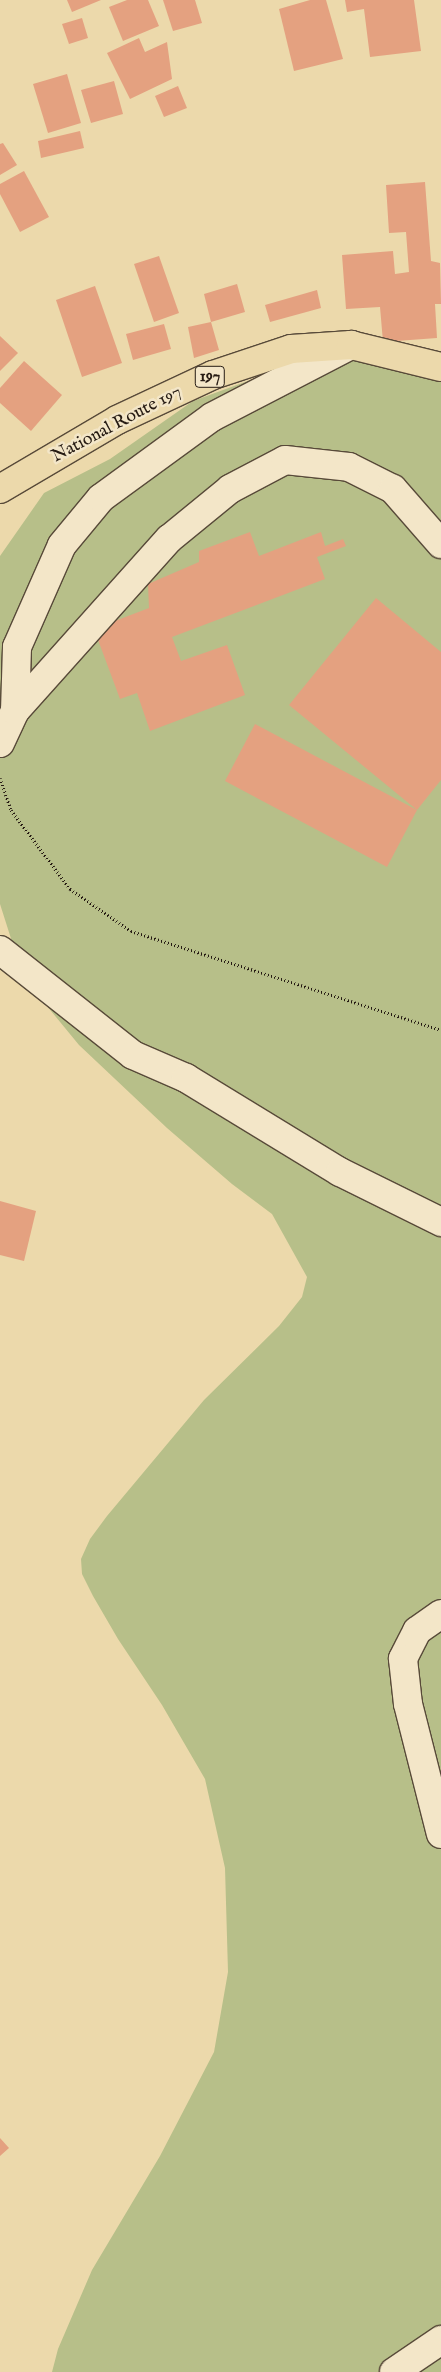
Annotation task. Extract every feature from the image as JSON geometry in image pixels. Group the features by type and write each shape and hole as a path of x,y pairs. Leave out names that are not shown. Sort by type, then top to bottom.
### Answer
{"highway":[{"name":"National Route 197","path":"0,489 117,420 213,375 291,349 351,345 441,367"}],"street":[{"path":"15,711 18,646 62,545 101,498 212,417 351,345"},
{"path":"0,743 15,711 169,539 230,488 285,460 349,467 393,489 441,544"},
{"path":"0,950 133,1055 186,1078 340,1172 441,1222"},
{"path":"441,1614 417,1630 403,1658 408,1704 441,1834"},
{"path":"394,2372 441,2340"}],"path":[{"path":"0,778 11,810 70,889 131,931 441,1030"}],"green space":[{"path":"311,358 441,358 441,2372 52,2372 58,2349 92,2270 160,2156 214,2052 228,1972 225,1868 205,1779 162,1705 118,1639 93,1596 82,1574 81,1559 90,1539 107,1516 204,1400 279,1326 302,1297 307,1277 272,1214 232,1184 167,1128 79,1045 42,1000 14,948 0,904 0,556 44,493 110,459 193,401"}],"building":[{"path":"67,0 101,0 72,12"},
{"path":"127,0 148,0 159,26 123,41 109,7"},
{"path":"163,0 195,0 202,23 173,31"},
{"path":"310,0 326,0 343,59 294,71 279,9"},
{"path":"345,0 414,0 421,51 370,57 364,9 347,12"},
{"path":"82,18 88,38 69,44 62,24"},
{"path":"139,38 145,52 167,42 172,79 130,99 107,53"},
{"path":"67,74 81,123 48,133 33,84"},
{"path":"114,81 123,114 91,123 81,90"},
{"path":"178,86 187,108 164,117 155,96"},
{"path":"80,131 84,148 41,158 38,141"},
{"path":"3,143 17,165 0,175 0,144"},
{"path":"24,171 49,217 20,232 0,194 0,184"},
{"path":"425,182 431,261 440,263 441,304 435,304 437,338 383,342 380,307 346,309 342,255 393,251 395,274 409,272 406,232 389,233 386,185"},
{"path":"159,256 179,313 154,322 134,264"},
{"path":"237,284 245,312 211,322 204,294"},
{"path":"95,286 122,363 82,377 56,300"},
{"path":"317,290 321,308 270,322 265,305"},
{"path":"211,322 219,350 194,358 188,327"},
{"path":"164,324 171,349 133,360 126,334"},
{"path":"0,336 18,353 0,371"},
{"path":"24,361 62,395 31,431 0,403 0,388"},
{"path":"250,532 259,556 321,532 325,546 343,539 346,546 317,557 325,579 172,637 181,661 227,645 245,695 150,731 137,693 120,699 94,629 149,608 148,584 199,562 199,551"},
{"path":"376,598 441,652 441,780 417,810 289,705"},
{"path":"255,724 417,810 387,867 225,781"},
{"path":"0,1201 36,1211 24,1261 0,1255"},
{"path":"0,2138 9,2148 0,2156"}]}
